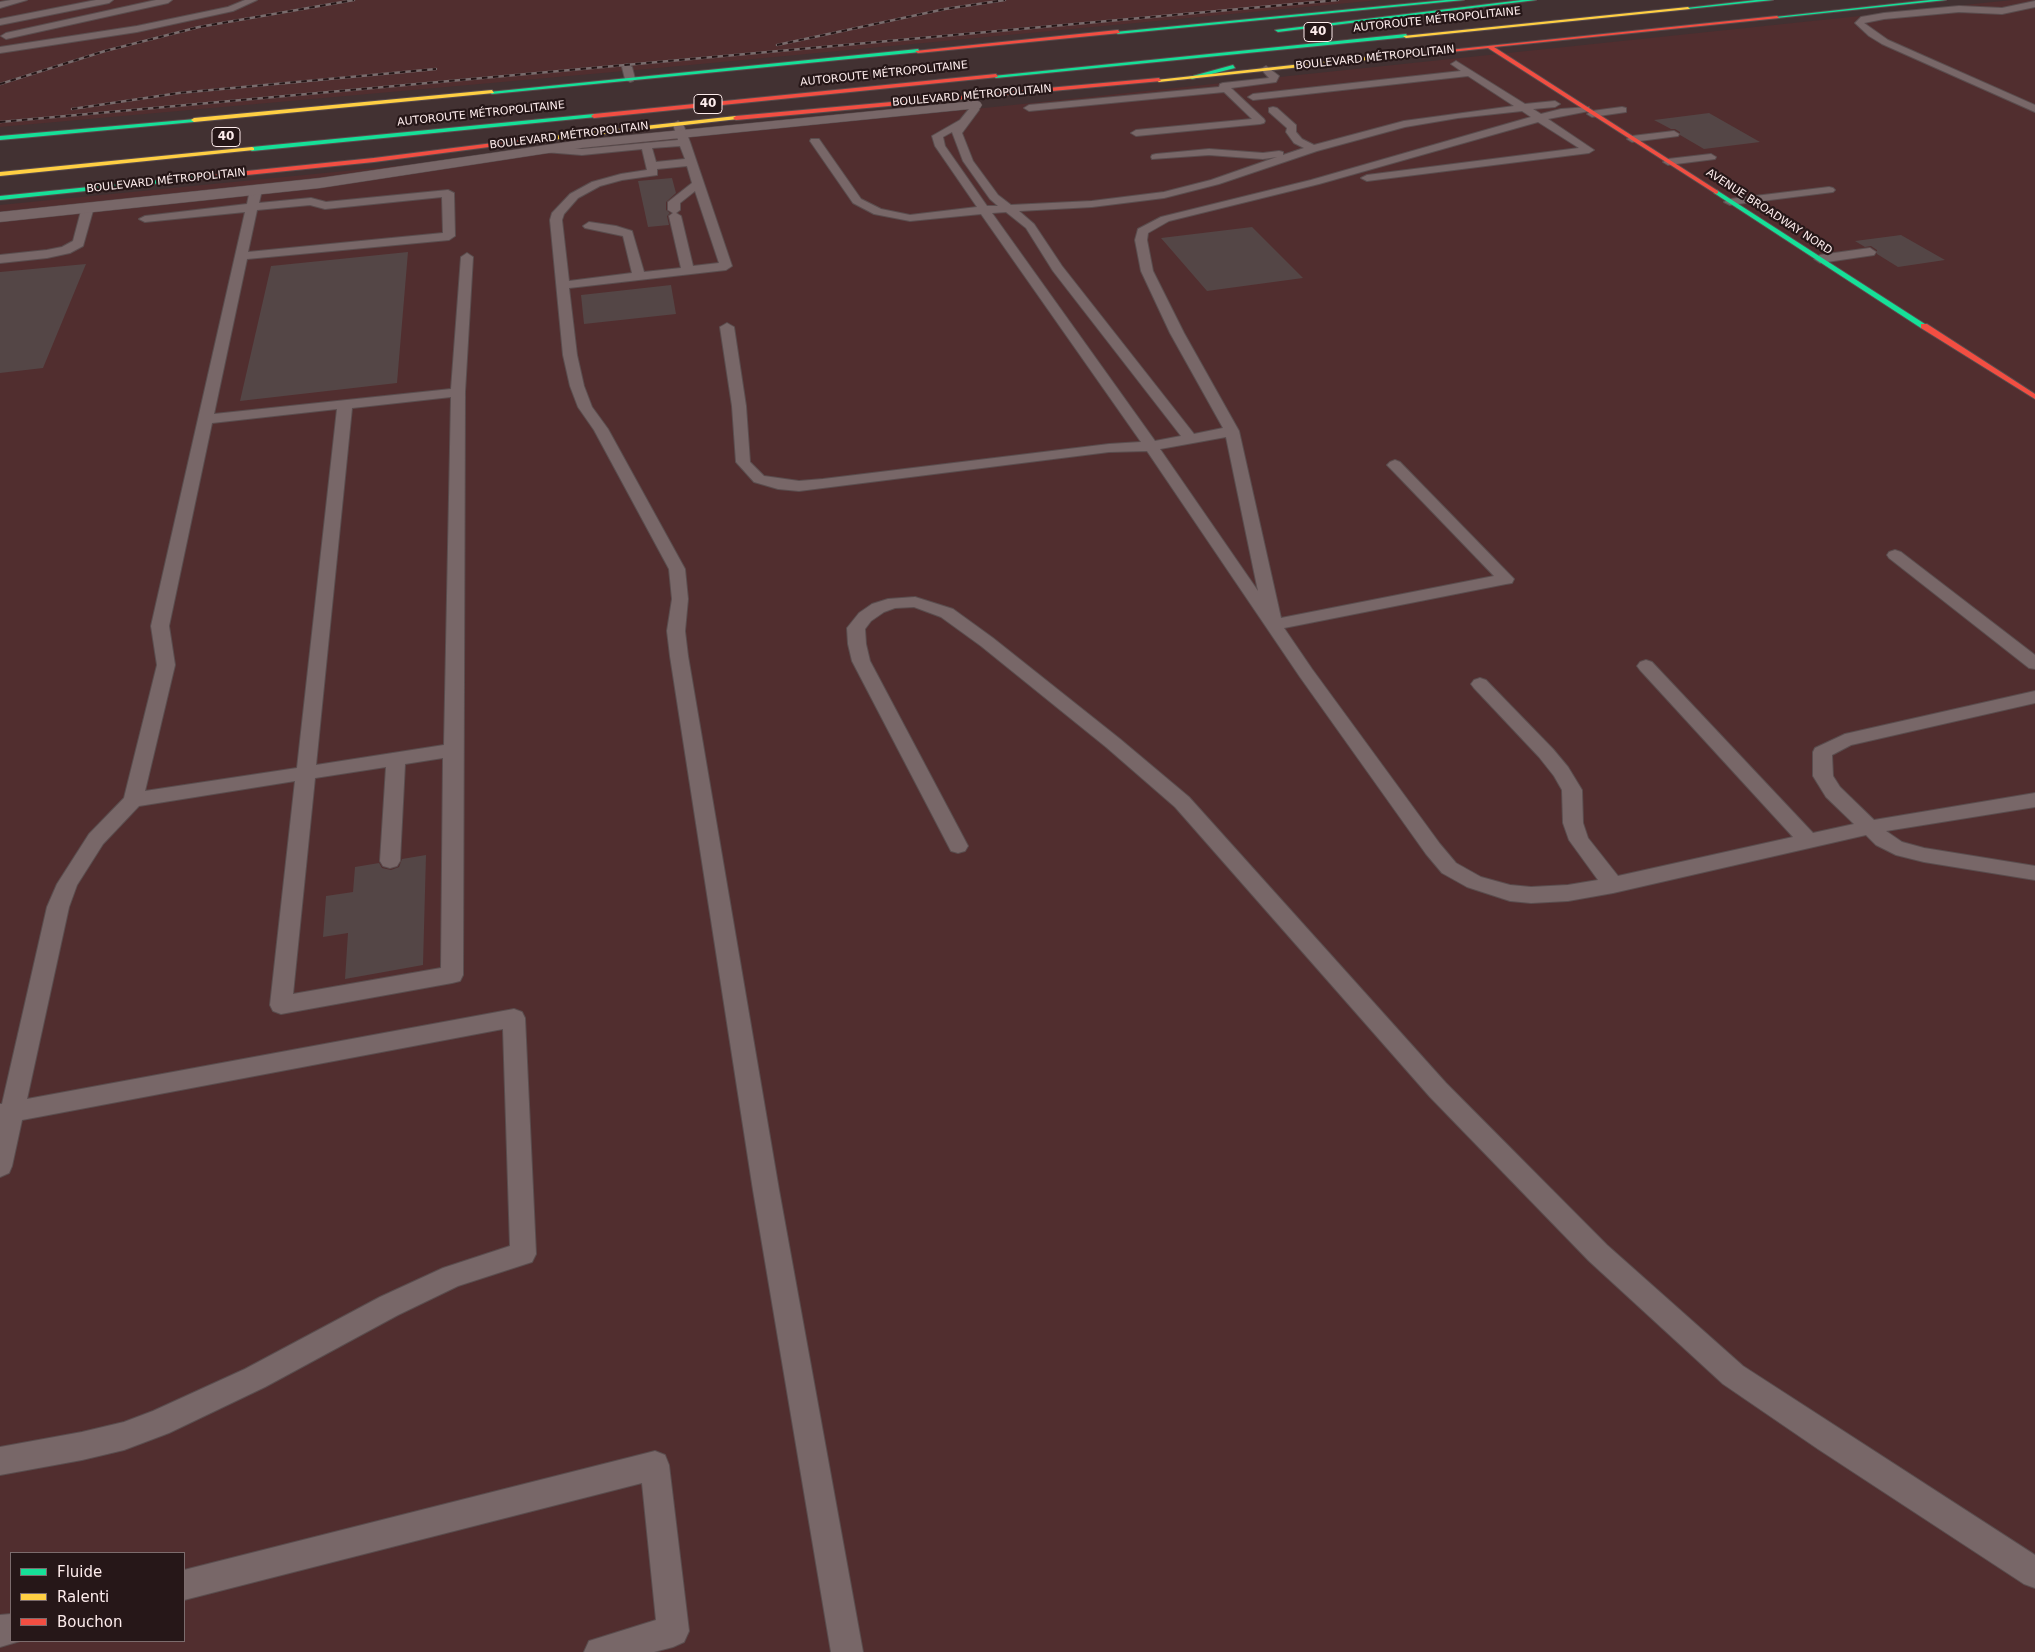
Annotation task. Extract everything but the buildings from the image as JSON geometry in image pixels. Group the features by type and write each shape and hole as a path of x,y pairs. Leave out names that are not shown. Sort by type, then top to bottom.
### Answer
{"main road":[{"path":"0,138 1462,0"},
{"name":"AUTOROUTE MÉTROPOLITAINE","path":"1534,0 1266,34 1540,10"},
{"name":"AUTOROUTE MÉTROPOLITAINE","path":"0,174 1771,0"},
{"name":"BOULEVARD MÉTROPOLITAIN","path":"973,101 1192,76 1944,0"},
{"path":"1192,76 1275,58 1417,35"},
{"name":"AVENUE BROADWAY NORD","path":"1490,47 2035,397"},
{"name":"BOULEVARD MÉTROPOLITAIN","path":"0,198 374,160 558,136 682,134"}],"street":[{"name":"BOULEVARD MÉTROPOLITAIN","path":"0,217 347,180 545,149 973,101"}],"lane":[{"path":"0,5 23,0"},
{"path":"0,16 75,0"},
{"path":"0,22 109,0"},
{"path":"0,30 145,0"},
{"path":"0,37 96,18 168,0"},
{"path":"0,50 137,29 230,9 253,0"},
{"path":"1990,0 2035,14"},
{"path":"0,10 33,3"},
{"path":"2035,4 2002,11 1959,9 1871,18 1859,23 1885,42 2035,109"},
{"path":"1292,188 1589,150 1456,64"},
{"path":"627,67 630,79"},
{"path":"1136,133 1260,120 1223,86 1273,80 1274,76 1266,69"},
{"path":"1253,96 1470,72"},
{"path":"1030,108 1226,89"},
{"path":"973,101 958,133 968,161 994,197 1030,226 1057,268 1191,439"},
{"path":"815,141 853,196 867,208 894,217 910,218 984,210 1092,204 1164,195 1215,182 1370,132 1430,118 1525,108 1622,110"},
{"path":"1274,625 1232,432 1177,332 1148,271 1141,240 1142,232 1166,219 1292,188 1561,112 1584,108"},
{"path":"1273,110 1292,127 1290,132 1298,141 1313,149"},
{"path":"964,122 941,133 937,140 1274,625 1433,849 1449,868 1474,882 1510,893 1531,895 1568,893 1613,885 1870,828 2035,800"},
{"path":"545,149 582,152 646,146 682,134 726,266 563,285"},
{"path":"1632,139 1674,134"},
{"path":"646,146 653,173 620,177 596,184 574,196 563,205 556,220 570,355 582,400 601,429 676,569 680,599 676,632 681,666 766,1190 847,1652"},
{"path":"1156,157 1209,152 1262,156 1281,154 1291,157"},
{"path":"1668,162 1711,157"},
{"path":"651,166 692,162"},
{"path":"688,270 674,213 674,202 699,183"},
{"path":"0,1166 7,1113 58,907 67,884 96,839 133,800 166,665 160,626 256,190"},
{"path":"1730,202 1829,190"},
{"path":"145,219 311,201 325,206 448,193 449,236 242,256"},
{"path":"0,259 66,250 80,243 88,207"},
{"path":"589,226 616,230 628,234 639,276"},
{"path":"1820,259 1870,252"},
{"path":"345,404 304,774 281,1005 452,975 452,750 458,392 467,257"},
{"path":"728,326 739,406 743,462 759,479 778,484 799,486 823,484 1101,449 1151,446 1232,432"},
{"path":"207,419 458,392"},
{"path":"1274,625 1506,579 1395,465"},
{"path":"1895,555 2035,664"},
{"path":"958,846 861,661 856,628 865,617 878,608 894,603 915,602 947,614 987,642 1113,743 1182,802 1438,1090 1598,1253 1733,1375 2035,1573"},
{"path":"1646,666 1808,841"},
{"path":"1480,684 1546,753 1561,772 1572,790 1573,823 1580,840 1613,885"},
{"path":"2035,697 1845,740 1822,752 1822,776 1833,792 1883,840 1896,848 1924,855 2035,873"},
{"path":"133,800 452,750"},
{"path":"390,861 396,759"},
{"path":"0,1461 82,1446 124,1436 159,1423 255,1378 389,1306 452,1276 523,1254 514,1018 7,1113"},
{"path":"185,1585 655,1465 673,1631 600,1652"}],"shaded area":[{"path":"0,0 1380,0 658,68 0,127"},
{"path":"2012,0 2035,0 2035,1652 0,1652 0,205 994,107"}],"railway":[{"path":"0,84 105,51 199,27 354,0"},
{"path":"777,45 945,9 1005,0"},
{"path":"0,122 1338,0"},
{"path":"72,109 179,93 436,69"}],"traffic: fast":[{"path":"1118,32 1462,0"},
{"path":"1278,30 1534,0"},
{"path":"1688,8 1771,0"},
{"path":"1777,17 1944,0"},
{"path":"996,76 1406,36"},
{"path":"492,92 918,51"},
{"path":"1192,77 1233,67"},
{"path":"252,149 594,116"},
{"path":"0,138 194,120"},
{"path":"0,198 208,177"},
{"path":"1716,192 1924,326"}],"traffic: slow":[{"path":"1406,36 1688,8"},
{"path":"1159,80 1375,58"},
{"path":"194,120 492,92"},
{"path":"525,141 736,118"},
{"path":"0,174 252,149"}],"traffic: jam":[{"path":"1375,58 1777,17"},
{"path":"918,51 1118,32"},
{"path":"1490,47 1716,192"},
{"path":"594,116 996,76"},
{"path":"736,118 1159,80"},
{"path":"208,177 374,160 525,141"},
{"path":"1924,326 2035,397"}]}
